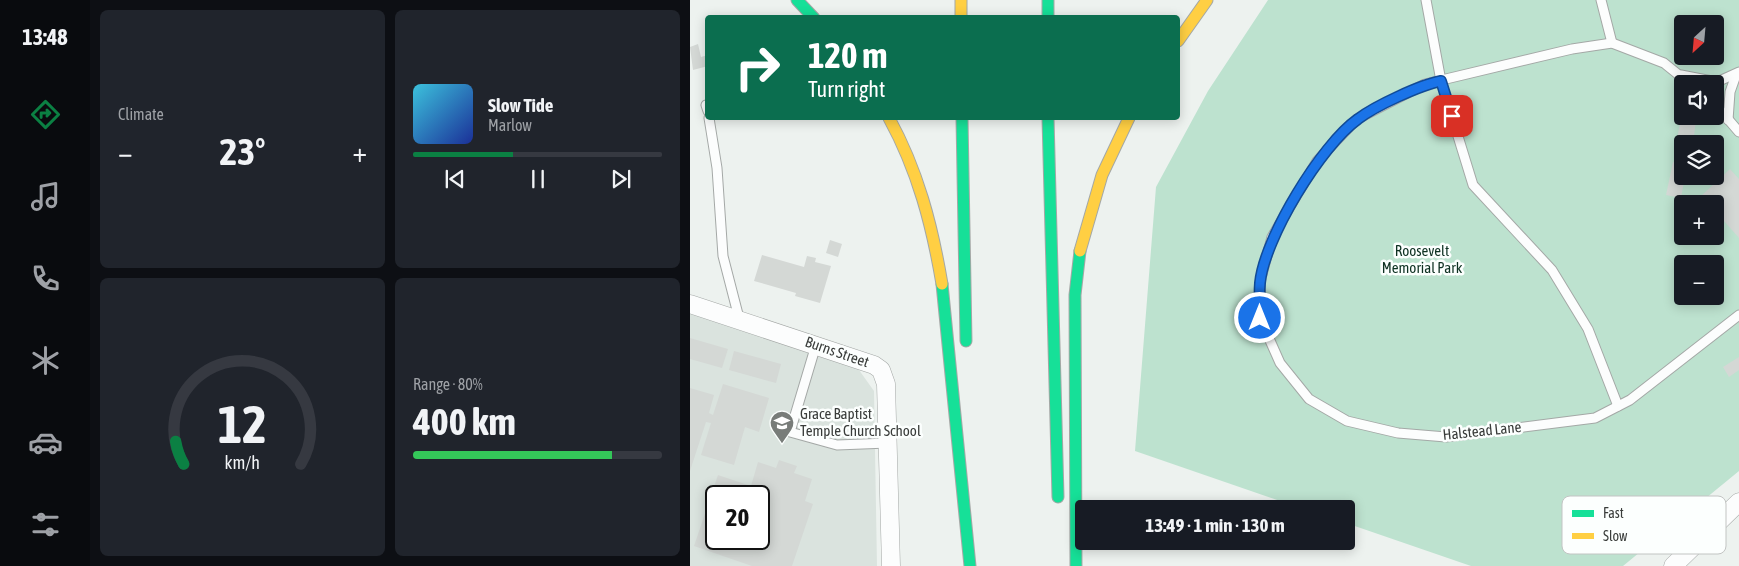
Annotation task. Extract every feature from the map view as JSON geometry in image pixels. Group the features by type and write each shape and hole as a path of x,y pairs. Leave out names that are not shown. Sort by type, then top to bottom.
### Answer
{"highway":[{"path":"797,0 811,15"},
{"path":"960,0 961,15"},
{"path":"1048,0 1048,15"},
{"path":"1180,38 1207,0"},
{"path":"890,120 896,129 918,186 931,228 945,296 971,566"},
{"path":"962,120 966,352"},
{"path":"1048,120 1058,507"},
{"path":"1076,566 1075,295 1080,248 1102,175 1128,120"},
{"path":"968,419 971,566"}],"street":[{"name":"Burns Street","path":"690,304 739,318 874,365 881,370 886,384 891,566"},
{"path":"1726,515 1739,502"},
{"path":"1673,566 1685,554"}],"lane":[{"path":"1426,0 1441,81 1473,185 1552,270 1588,329 1618,406"},
{"path":"1602,0 1612,43"},
{"name":"Halstead Lane","path":"1678,74 1664,63 1612,43 1572,49 1425,84 1357,119 1317,161 1272,237 1260,282 1260,318 1280,363 1309,399 1347,422 1398,433 1456,436 1595,418 1630,400 1739,315"},
{"path":"1678,74 1717,82 1738,74"},
{"path":"1728,120 1730,92 1738,74"},
{"path":"1724,115 1739,132"},
{"path":"708,120 717,168 723,256 739,318"},
{"path":"816,345 790,432 837,445 888,443"}],"shaded area":[{"name":"Grace Baptist Temple Church School","path":"690,312 850,362 859,370 874,391 877,566 690,566"}],"green space":[{"name":"Roosevelt Memorial Park","path":"1268,0 1739,0 1739,471 1708,496 1562,496 1562,554 1638,554 1623,566 1471,566 1355,526 1355,500 1277,500 1135,451 1156,187 1208,91"}],"building":[{"path":"698,44 701,57 705,56 705,67 693,70 690,47"},
{"path":"1680,125 1695,125 1694,135 1678,135"},
{"path":"1674,162 1674,185 1683,185 1682,195 1674,195 1674,197 1666,195"},
{"path":"1730,169 1739,179 1739,238 1724,221 1724,195 1702,195 1713,185 1724,185 1724,175"},
{"path":"830,240 842,244 838,257 826,253"},
{"path":"762,255 804,267 807,256 816,258 815,262 831,266 820,303 795,296 796,293 754,281"},
{"path":"690,338 728,349 722,368 690,359"},
{"path":"734,351 781,364 776,383 729,370"},
{"path":"1739,357 1739,370 1729,377 1723,367"},
{"path":"723,384 769,398 759,432 745,427 734,465 701,455 711,423 706,422 690,471 690,388 714,395 709,413 713,415"},
{"path":"779,460 797,466 794,473 812,479 805,501 813,504 792,566 752,566 706,550 770,550 770,485 751,485 758,462 776,468"},
{"path":"718,475 748,485 715,485"},
{"path":"705,513 705,550 694,546"}],"traffic: fast":[{"path":"797,0 811,15"},
{"path":"1048,0 1048,15"},
{"path":"962,120 966,341"},
{"path":"1048,120 1058,497"},
{"path":"1076,566 1075,295 1080,251"},
{"path":"942,284 970,566"}],"traffic: slow":[{"path":"961,0 961,15"},
{"path":"1180,38 1207,0"},
{"path":"890,120 908,158 923,199 934,241 942,284"},
{"path":"1080,251 1102,175 1128,120"}],"place":[{"name":"Grace Baptist Temple Church School","path":"782,444"}],"route":[{"path":"1260,318 1260,282 1272,237 1317,161 1357,119 1425,84 1441,81 1452,116"}]}
